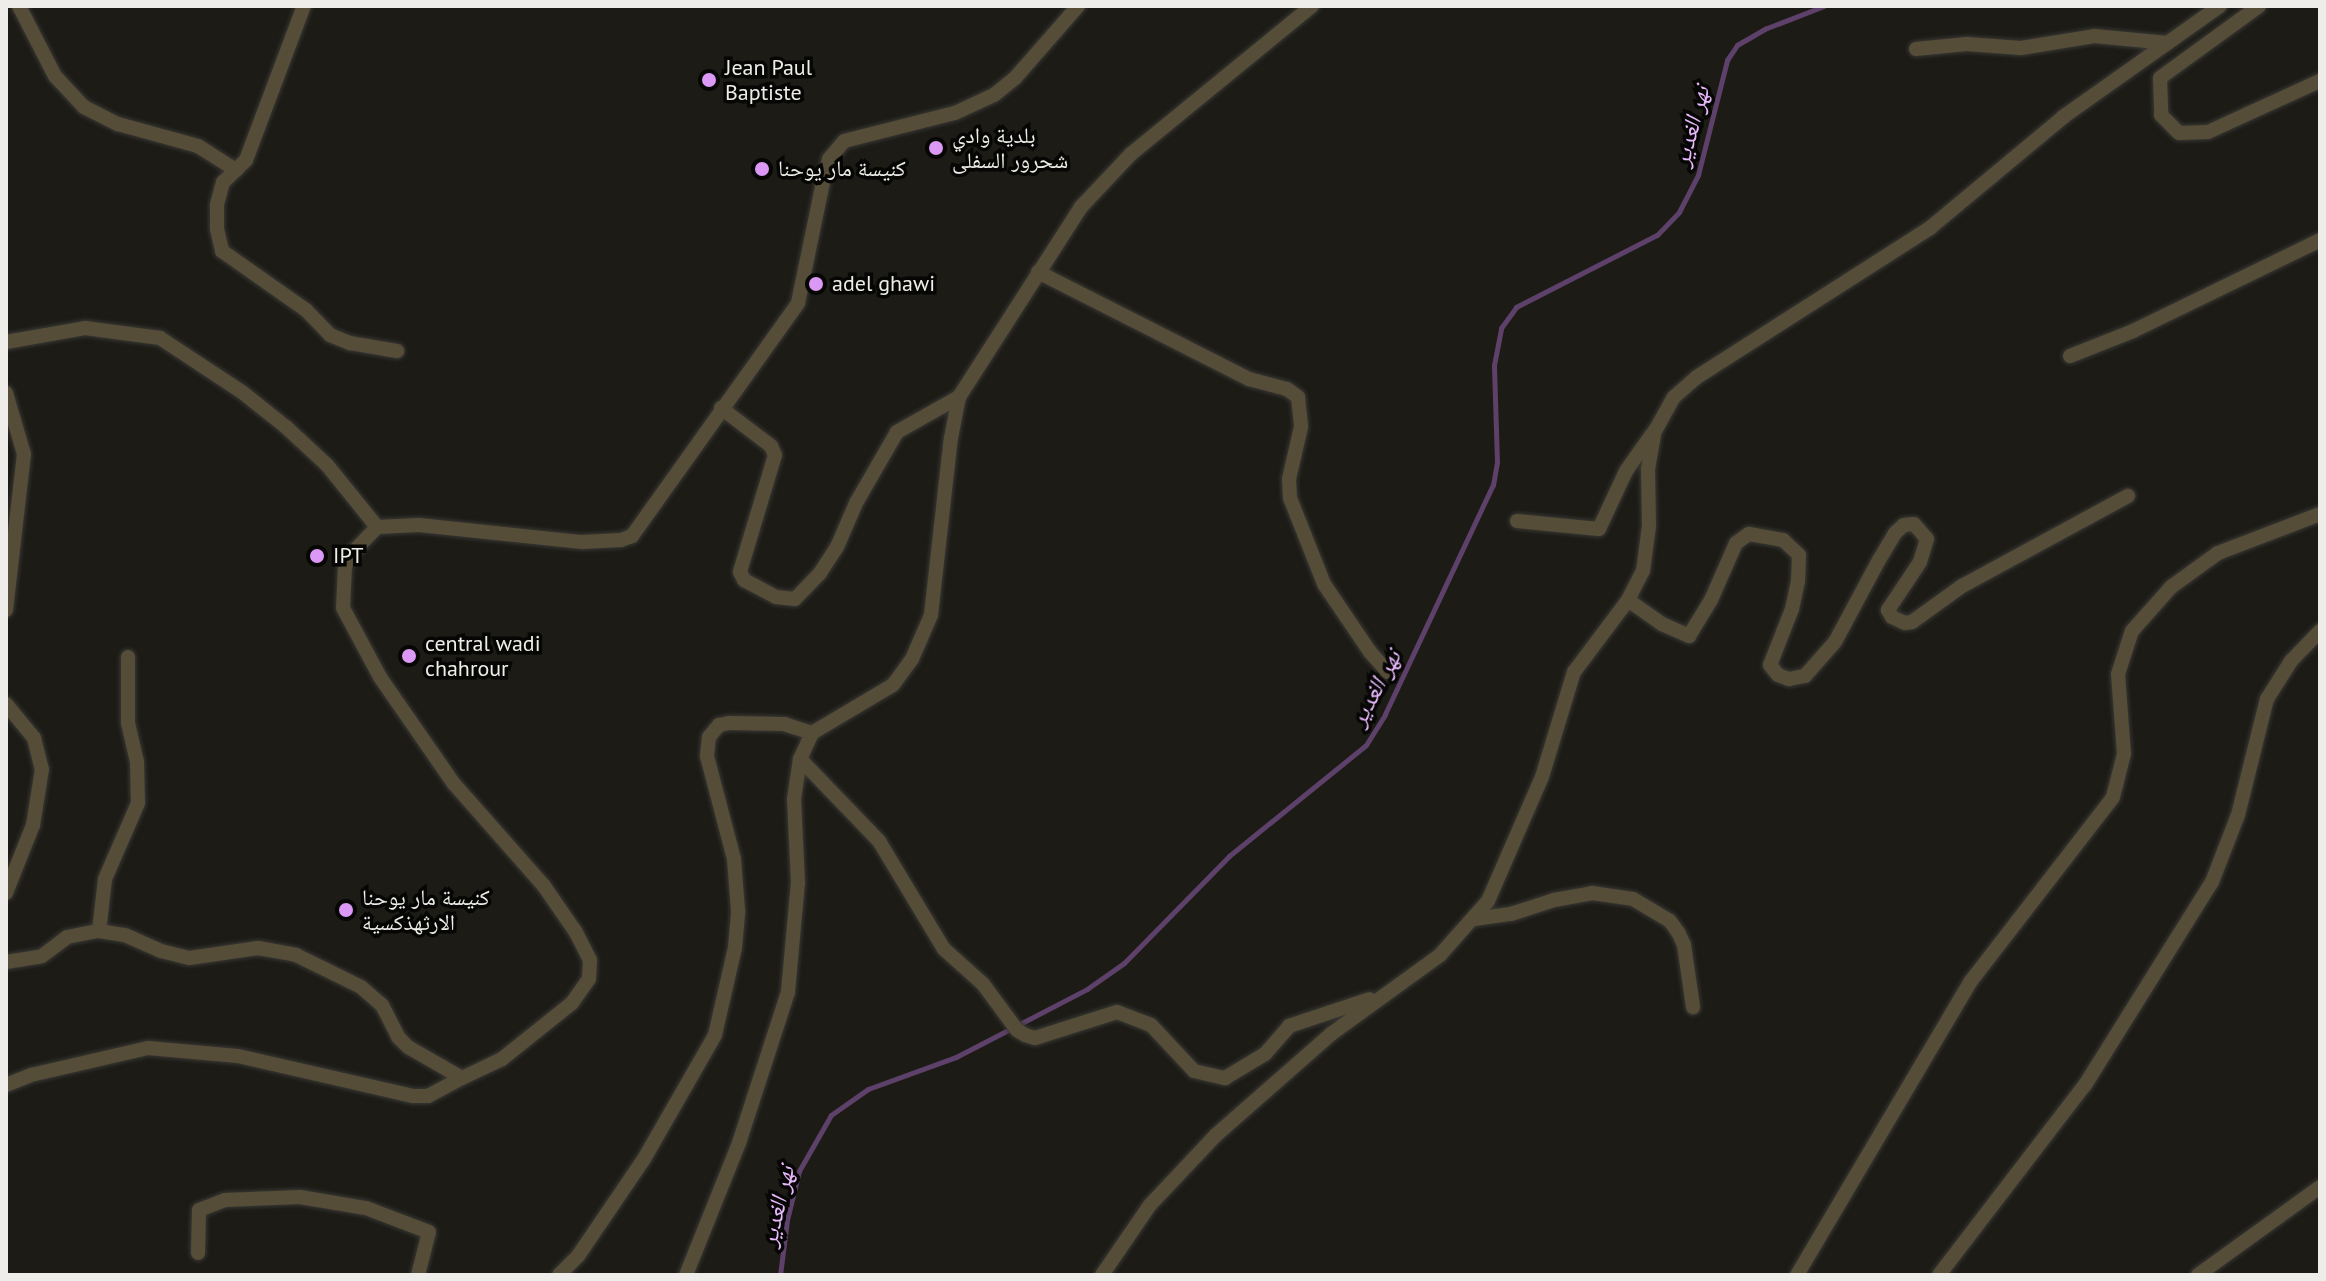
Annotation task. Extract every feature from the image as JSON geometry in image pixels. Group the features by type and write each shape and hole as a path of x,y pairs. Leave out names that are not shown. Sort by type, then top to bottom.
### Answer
{"street":[{"path":"19,6 55,76 84,107 118,124 198,146 236,170"},
{"path":"304,6 246,160 223,182 217,204 217,229 222,251 306,310 330,335 350,343 397,351"},
{"path":"6,1085 31,1075 148,1048 238,1056 413,1096 428,1096 502,1059 583,992 589,979 590,960 544,886 454,784 380,677 350,626 343,608 345,566 353,552 377,527 419,525 582,542 621,540 639,529 721,408 798,303 829,159 844,141 955,113 994,95 1015,78 1078,6"},
{"path":"686,1275 739,1143 788,992 797,912 794,799 800,759 812,733 893,685 912,659 931,615 952,425 959,397 1081,207 1131,154 1312,6"},
{"path":"1517,521 1599,529 1626,471 1655,431 1674,397 1697,377 1930,228 2063,117 2220,6"},
{"path":"2259,6 2160,78 2161,115 2179,133 2208,132 2320,81"},
{"path":"1916,49 1967,44 2021,48 2094,36 2168,43"},
{"path":"2070,356 2133,331 2320,240"},
{"path":"1038,272 1249,379 1287,389 1298,397 1301,427 1289,479 1290,498 1324,584 1370,652 1388,672"},
{"path":"6,342 47,332 85,328 160,338 242,392 286,427 327,465 377,527"},
{"path":"6,393 17,421 24,454 6,610"},
{"path":"721,408 771,446 775,455 740,572 744,580 776,597 795,599 837,547 889,442 915,419 959,397"},
{"path":"1102,1275 1150,1205 1216,1135 1288,1070 1379,996 1440,955 1488,901 1542,777 1574,672 1628,600 1643,571 1649,526 1648,469 1655,431"},
{"path":"1628,600 1662,624 1689,636 1711,600 1736,543 1749,534 1783,540 1799,555 1798,581 1792,609 1770,665 1778,675 1789,679 1805,676 1835,642 1879,560 1895,533 1904,525 1914,524 1922,529 1927,539 1920,562 1888,610 1892,617 1905,623 1912,622 1962,586 2128,496"},
{"path":"1797,1275 1971,981 2113,797 2124,754 2118,674 2132,631 2171,587 2218,553 2320,514"},
{"path":"1939,1275 2085,1085 2212,882 2238,815 2267,699 2291,661 2320,631"},
{"path":"99,931 105,879 138,803 137,762 128,723 128,657"},
{"path":"6,704 34,738 42,769 33,825 6,893"},
{"path":"559,1275 578,1256 644,1159 715,1035 735,948 738,910 734,859 707,756 709,737 719,725 729,723 784,724 812,733"},
{"path":"800,759 879,841 944,949 983,984 1017,1030 1035,1038 1117,1012 1151,1025 1194,1071 1225,1078 1265,1054 1289,1026 1379,996"},
{"path":"1474,919 1511,914 1554,900 1592,893 1633,899 1670,921 1678,932 1684,945 1693,1007"},
{"path":"6,962 42,956 67,937 99,931 125,935 161,951 189,958 258,948 296,955 361,987 382,1005 398,1037 408,1047 462,1078"},
{"path":"2198,1275 2320,1187"},
{"path":"198,1253 199,1210 225,1200 300,1197 366,1208 429,1232 418,1275"}],"waterway":[{"name":"نهر الغدير","path":"780,1275 787,1220 799,1171 831,1115 868,1089 956,1057 1087,989 1124,963 1229,856 1366,745 1385,714 1493,485 1497,462 1494,365 1501,328 1516,307 1657,235 1679,212 1698,175 1727,60 1737,45 1767,28 1824,6"}],"place":[{"name":"Jean Paul Baptiste","path":"709,80"},
{"name":"بلدية وادي شحرور السفلى","path":"936,148"},
{"name":"كنيسة مار يوحنا","path":"762,169"},
{"name":"adel ghawi","path":"816,284"},
{"name":"IPT","path":"317,556"},
{"name":"central wadi chahrour","path":"409,656"},
{"name":"كنيسة مار يوحنا الارثهذكسية","path":"346,910"}]}
